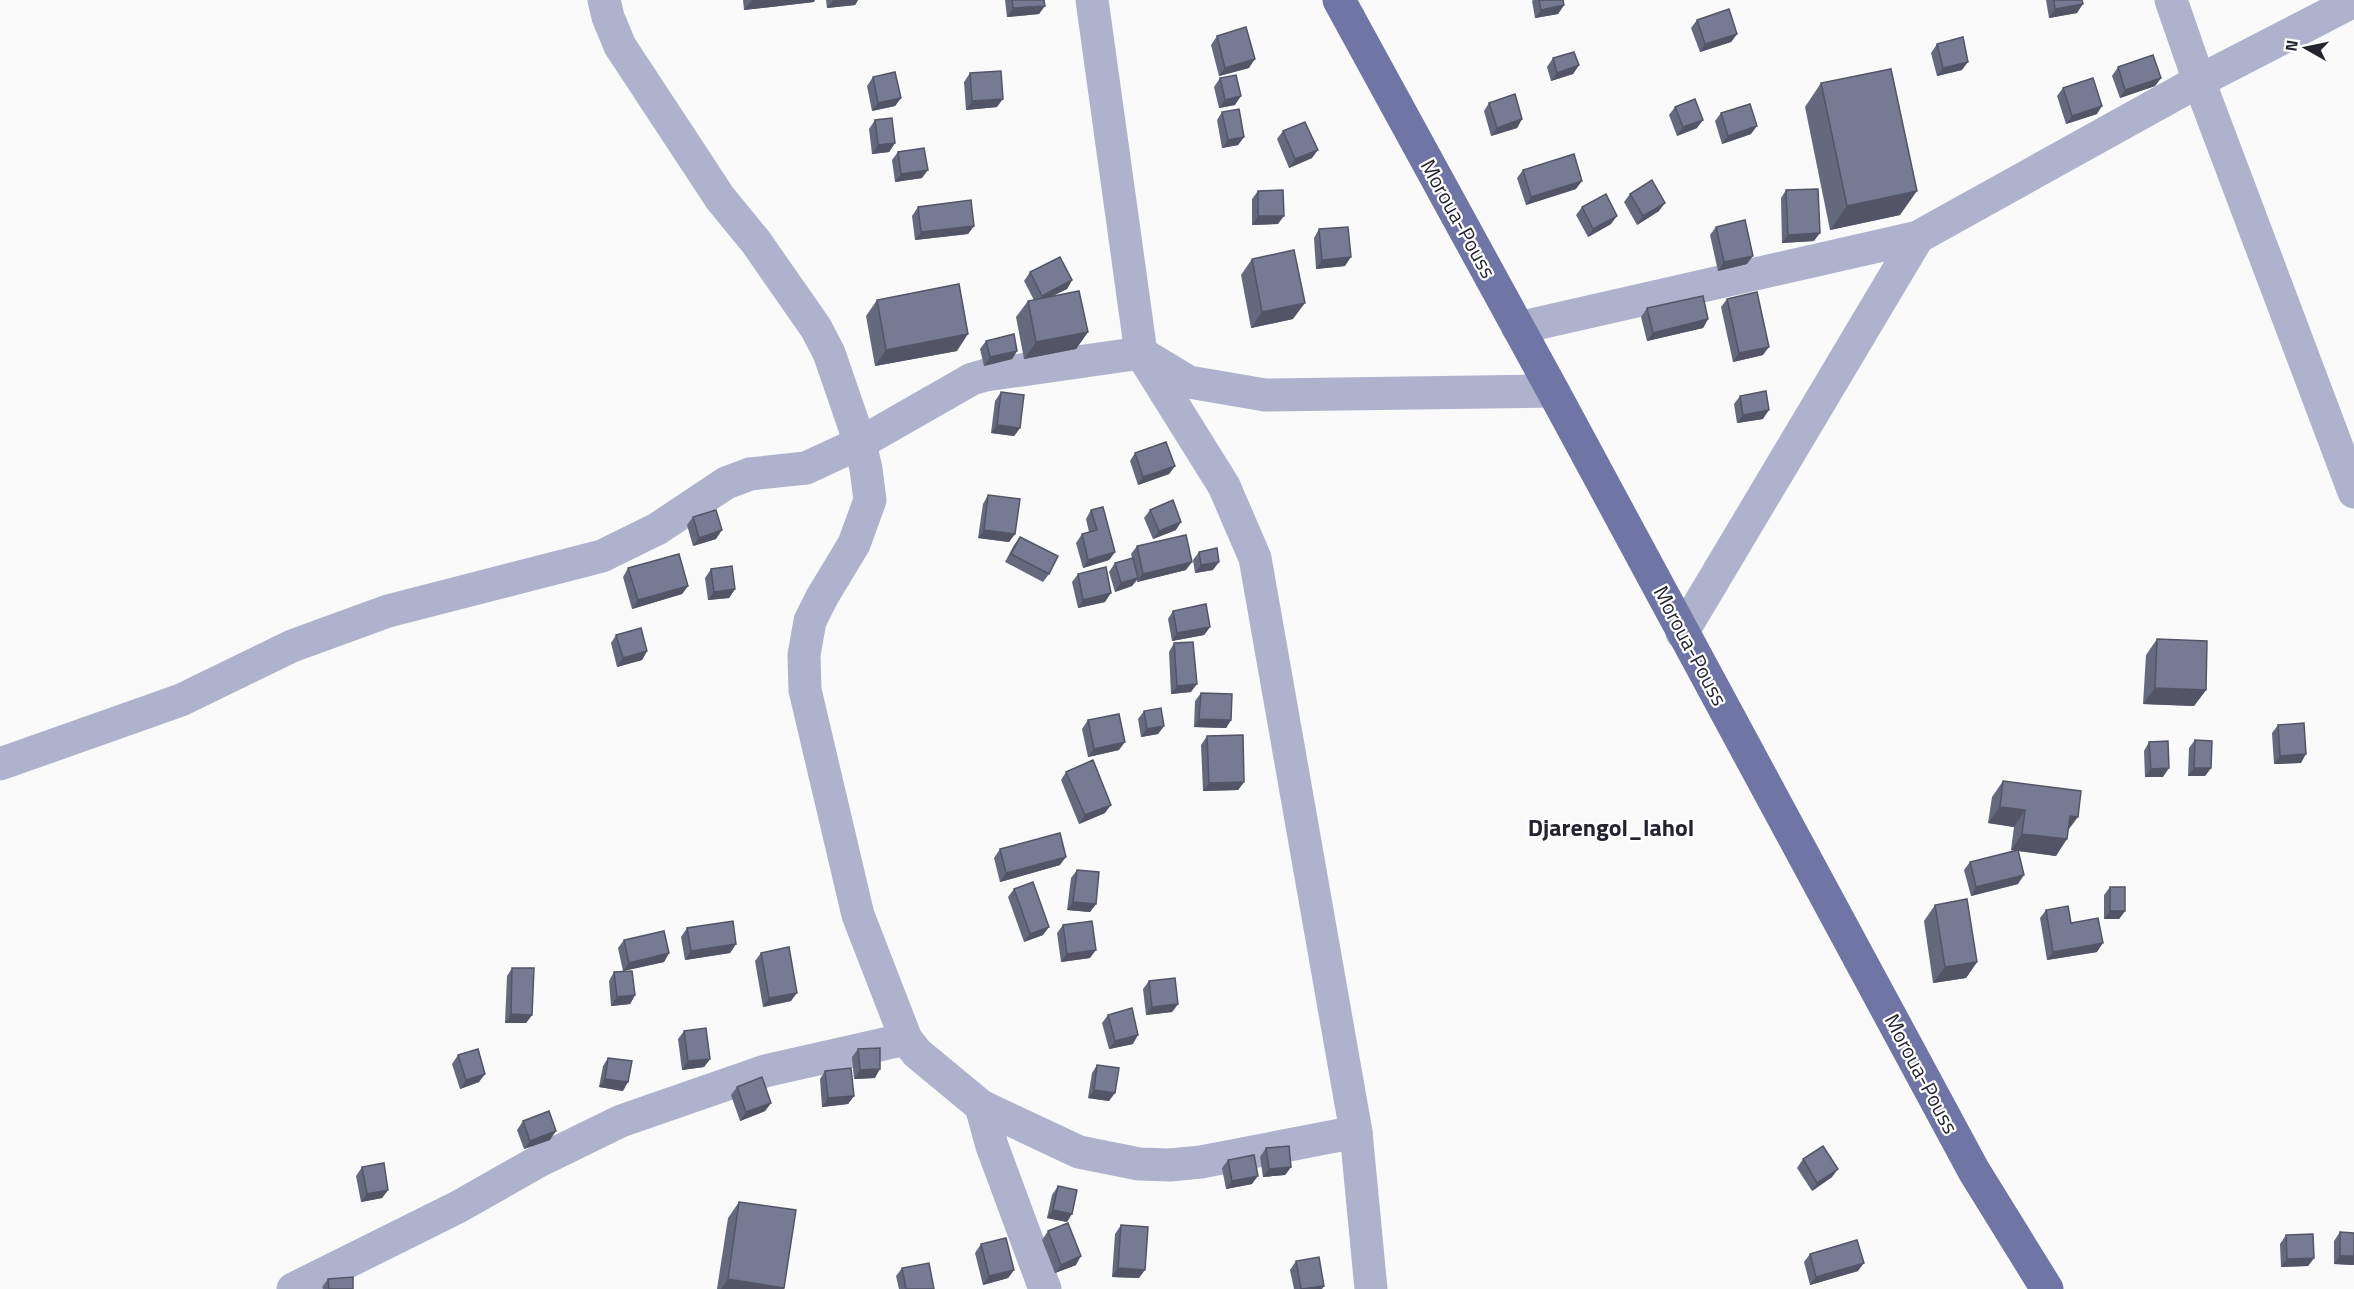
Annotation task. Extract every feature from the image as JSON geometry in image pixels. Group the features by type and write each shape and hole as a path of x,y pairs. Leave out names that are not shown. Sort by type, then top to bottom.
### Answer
{"main road":[{"name":"Moroua-Pouss","path":"1339,0 1974,1171 2047,1289"}],"street":[{"path":"604,0 608,17 620,46 720,198 756,242 816,328 829,353 860,443 870,500 854,544 810,621 804,655 805,690 858,915 906,1040 917,1053 981,1106 1079,1152 1139,1164 1170,1165 1201,1162 1356,1132"},
{"path":"1092,0 1141,353 1224,486 1255,558 1356,1132 1371,1289"},
{"path":"2171,0 2199,81 2354,492"},
{"path":"1518,328 1918,237 2199,81 2354,1"},
{"path":"1682,633 1918,237"},
{"path":"0,764 181,700 292,646 388,611 602,556 657,529 726,483 750,474 806,468 860,443 972,380 986,375 1141,353 1189,382 1265,395 1553,391"},
{"path":"293,1289 458,1207 539,1161 621,1121 765,1071 906,1040"},
{"path":"981,1106 992,1146 1045,1289"}],"building":[{"path":"1012,0 1044,0 1045,6 1013,8"},
{"path":"1539,0 1563,0 1564,5 1541,10"},
{"path":"2054,0 2082,0 2083,4 2055,9"},
{"path":"1729,9 1737,34 1705,44 1697,20"},
{"path":"1246,27 1255,59 1225,68 1217,36"},
{"path":"1963,37 1968,62 1943,68 1937,44"},
{"path":"1574,52 1579,65 1557,73 1553,58"},
{"path":"2153,55 2161,78 2125,90 2118,67"},
{"path":"1891,69 1917,191 1847,206 1821,83"},
{"path":"1001,71 1003,99 972,101 970,73"},
{"path":"895,72 901,98 878,103 873,77"},
{"path":"1236,75 1241,96 1225,100 1220,78"},
{"path":"2093,78 2102,106 2072,116 2063,88"},
{"path":"1515,94 1522,119 1497,128 1489,103"},
{"path":"1695,99 1703,120 1683,127 1675,107"},
{"path":"1750,104 1757,126 1728,136 1721,113"},
{"path":"1239,109 1244,137 1228,140 1222,112"},
{"path":"892,118 895,143 878,145 875,120"},
{"path":"1305,122 1318,150 1295,159 1283,131"},
{"path":"924,148 928,170 901,174 898,152"},
{"path":"1574,154 1582,181 1531,197 1523,170"},
{"path":"1652,180 1665,203 1643,216 1630,194"},
{"path":"1818,189 1820,233 1788,235 1786,190"},
{"path":"1283,190 1284,216 1258,216 1258,191"},
{"path":"1606,194 1617,216 1593,229 1582,207"},
{"path":"971,200 974,226 921,232 918,207"},
{"path":"1745,220 1753,256 1724,262 1716,227"},
{"path":"1348,227 1351,257 1322,260 1319,229"},
{"path":"1294,250 1305,303 1262,312 1252,259"},
{"path":"1060,257 1072,280 1042,296 1030,272"},
{"path":"959,284 968,334 886,350 877,300"},
{"path":"1079,291 1088,332 1036,342 1028,301"},
{"path":"1757,292 1769,347 1739,353 1727,299"},
{"path":"1703,296 1708,319 1653,333 1647,308"},
{"path":"1014,334 1017,351 990,357 986,341"},
{"path":"1766,391 1769,410 1743,415 1740,396"},
{"path":"1001,392 1024,395 1020,428 997,425"},
{"path":"1166,442 1175,466 1143,477 1135,453"},
{"path":"988,495 1020,499 1015,534 984,530"},
{"path":"1173,500 1181,522 1159,531 1150,510"},
{"path":"1103,507 1115,552 1088,560 1082,534 1097,530 1091,510"},
{"path":"716,510 722,530 699,538 693,517"},
{"path":"1186,535 1192,562 1143,574 1137,546"},
{"path":"1020,537 1058,556 1049,574 1011,554"},
{"path":"1217,548 1219,562 1201,565 1199,552"},
{"path":"679,554 688,586 638,600 628,568"},
{"path":"1133,558 1138,578 1121,583 1115,563"},
{"path":"732,566 735,589 714,592 711,569"},
{"path":"1106,567 1111,593 1083,600 1078,574"},
{"path":"1206,604 1210,627 1177,633 1173,611"},
{"path":"641,628 647,651 623,658 616,635"},
{"path":"2157,639 2207,641 2206,690 2155,688"},
{"path":"1193,642 1197,684 1177,686 1174,643"},
{"path":"1201,693 1232,694 1231,720 1199,719"},
{"path":"1161,708 1164,726 1147,729 1144,711"},
{"path":"1119,714 1125,742 1094,749 1088,720"},
{"path":"2304,723 2306,754 2280,756 2278,725"},
{"path":"1243,735 1244,782 1209,783 1207,736"},
{"path":"2195,740 2212,741 2211,768 2194,768"},
{"path":"2168,741 2169,768 2151,769 2149,742"},
{"path":"1093,760 1111,805 1085,815 1066,772"},
{"path":"2003,781 2081,791 2078,817 2070,816 2067,839 2022,834 2025,810 2000,807"},
{"path":"1060,833 1066,857 1006,873 1000,849"},
{"path":"2018,850 2024,875 1976,887 1970,862"},
{"path":"1077,870 1099,872 1096,904 1073,902"},
{"path":"1033,882 1049,927 1030,934 1014,889"},
{"path":"2110,887 2125,887 2125,911 2110,911"},
{"path":"1967,899 1977,962 1945,967 1935,905"},
{"path":"2068,906 2071,923 2098,918 2103,943 2053,952 2046,910"},
{"path":"733,921 736,944 691,951 687,928"},
{"path":"1092,921 1096,950 1067,954 1063,925"},
{"path":"664,931 669,953 629,963 624,940"},
{"path":"789,947 797,993 769,998 761,953"},
{"path":"512,968 534,968 532,1015 511,1014"},
{"path":"632,971 635,995 617,997 614,972"},
{"path":"1175,978 1178,1004 1152,1007 1149,981"},
{"path":"1132,1008 1138,1035 1115,1041 1108,1015"},
{"path":"706,1028 710,1059 688,1061 684,1031"},
{"path":"880,1048 880,1069 860,1070 858,1049"},
{"path":"478,1049 485,1074 466,1080 458,1055"},
{"path":"608,1058 632,1061 628,1082 605,1079"},
{"path":"1097,1065 1119,1068 1115,1093 1094,1090"},
{"path":"851,1068 854,1096 828,1098 825,1071"},
{"path":"762,1077 771,1103 746,1112 737,1087"},
{"path":"549,1111 556,1131 530,1141 523,1121"},
{"path":"1289,1146 1291,1167 1269,1169 1266,1148"},
{"path":"1823,1146 1838,1169 1817,1183 1803,1159"},
{"path":"1254,1155 1258,1176 1232,1181 1228,1160"},
{"path":"384,1163 388,1190 367,1194 362,1167"},
{"path":"1058,1186 1077,1190 1072,1214 1053,1210"},
{"path":"739,1202 796,1210 784,1288 728,1279"},
{"path":"1068,1223 1081,1256 1061,1265 1048,1231"},
{"path":"1121,1225 1148,1227 1145,1270 1118,1268"},
{"path":"2340,1232 2354,1233 2354,1256 2340,1256"},
{"path":"2313,1234 2314,1258 2287,1259 2286,1235"},
{"path":"1006,1238 1014,1270 989,1276 981,1244"},
{"path":"1857,1240 1864,1263 1816,1277 1810,1254"},
{"path":"1319,1257 1324,1286 1301,1289 1296,1261"},
{"path":"929,1263 934,1289 906,1289 902,1268"},
{"path":"353,1277 353,1289 329,1289 328,1279"}],"district":[{"name":"Djarengol_lahol","path":"1611,828"}]}
